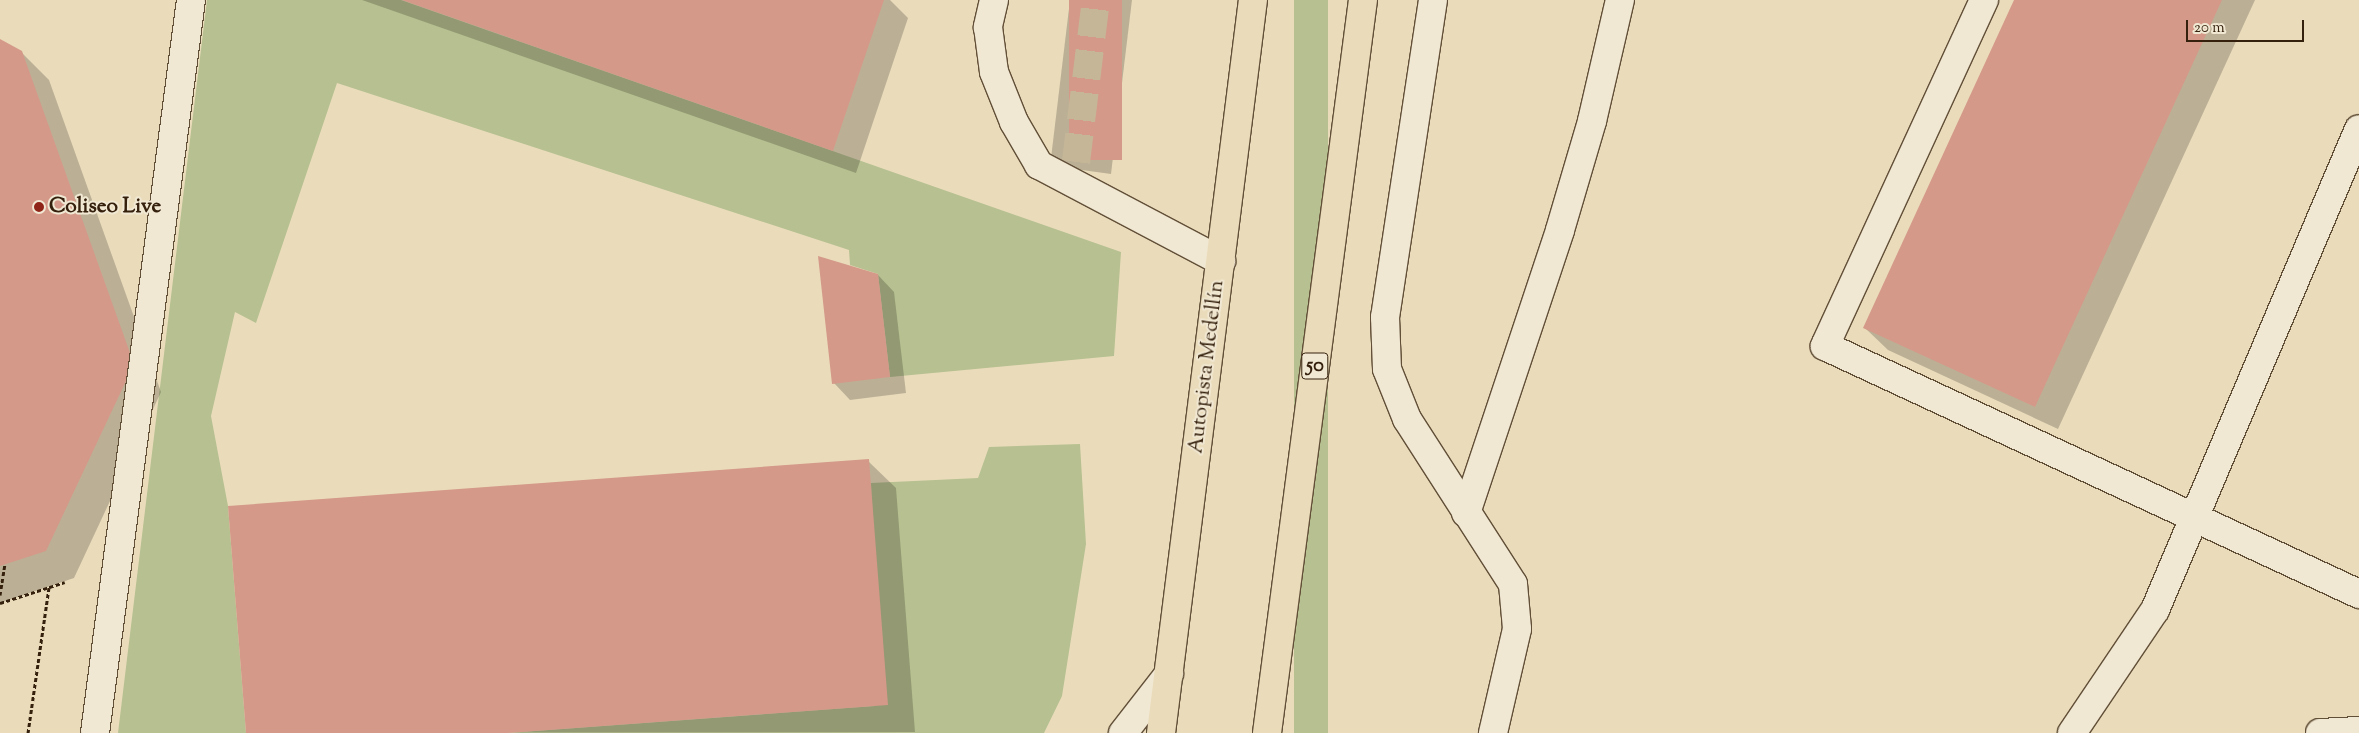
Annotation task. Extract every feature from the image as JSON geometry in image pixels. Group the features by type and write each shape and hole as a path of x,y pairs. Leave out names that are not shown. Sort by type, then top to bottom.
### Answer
{"highway":[{"name":"Autopista Medellín","path":"1161,733 1254,0"},
{"name":"50","path":"1268,733 1363,0"}],"street":[{"path":"95,733 191,0"},
{"path":"994,0 988,27 994,72 1014,122 1039,165 1085,192 1221,261"},
{"path":"1433,0 1385,317 1387,369 1408,419 1466,513 1513,584 1517,629 1493,733"},
{"path":"1466,513 1560,230 1592,122 1620,0"},
{"path":"1984,0 1826,346 2359,594"},
{"path":"2072,733 2155,610 2359,129"},
{"path":"1076,162 1085,192"},
{"path":"1123,733 1169,674"},
{"path":"2320,733 2359,731"}],"path":[{"path":"0,595 5,564"},
{"path":"0,603 66,582"},
{"path":"28,733 49,588"}],"green space":[{"path":"207,0 401,0 1121,252 1114,356 890,377 878,274 850,265 849,250 337,83 256,323 235,312 211,416 228,506 246,733 118,733"},
{"path":"1294,0 1328,0 1328,733 1294,733"},
{"path":"1080,444 1086,544 1062,696 1044,733 507,733 875,706 871,483 978,478 989,447"}],"building":[{"path":"402,0 884,0 833,151"},
{"path":"1069,0 1122,0 1122,160 1069,160"},
{"path":"2014,0 2222,0 2035,407 1863,328"},
{"name":"Coliseo Live","path":"0,39 22,51 134,364 46,551 0,566"},
{"path":"818,256 878,274 890,377 832,384"},
{"path":"869,459 888,705 507,733 246,733 228,506"}],"tunnel":[{"path":"1076,162 1096,0"}],"place":[{"name":"Coliseo Live","path":"39,207"}]}
